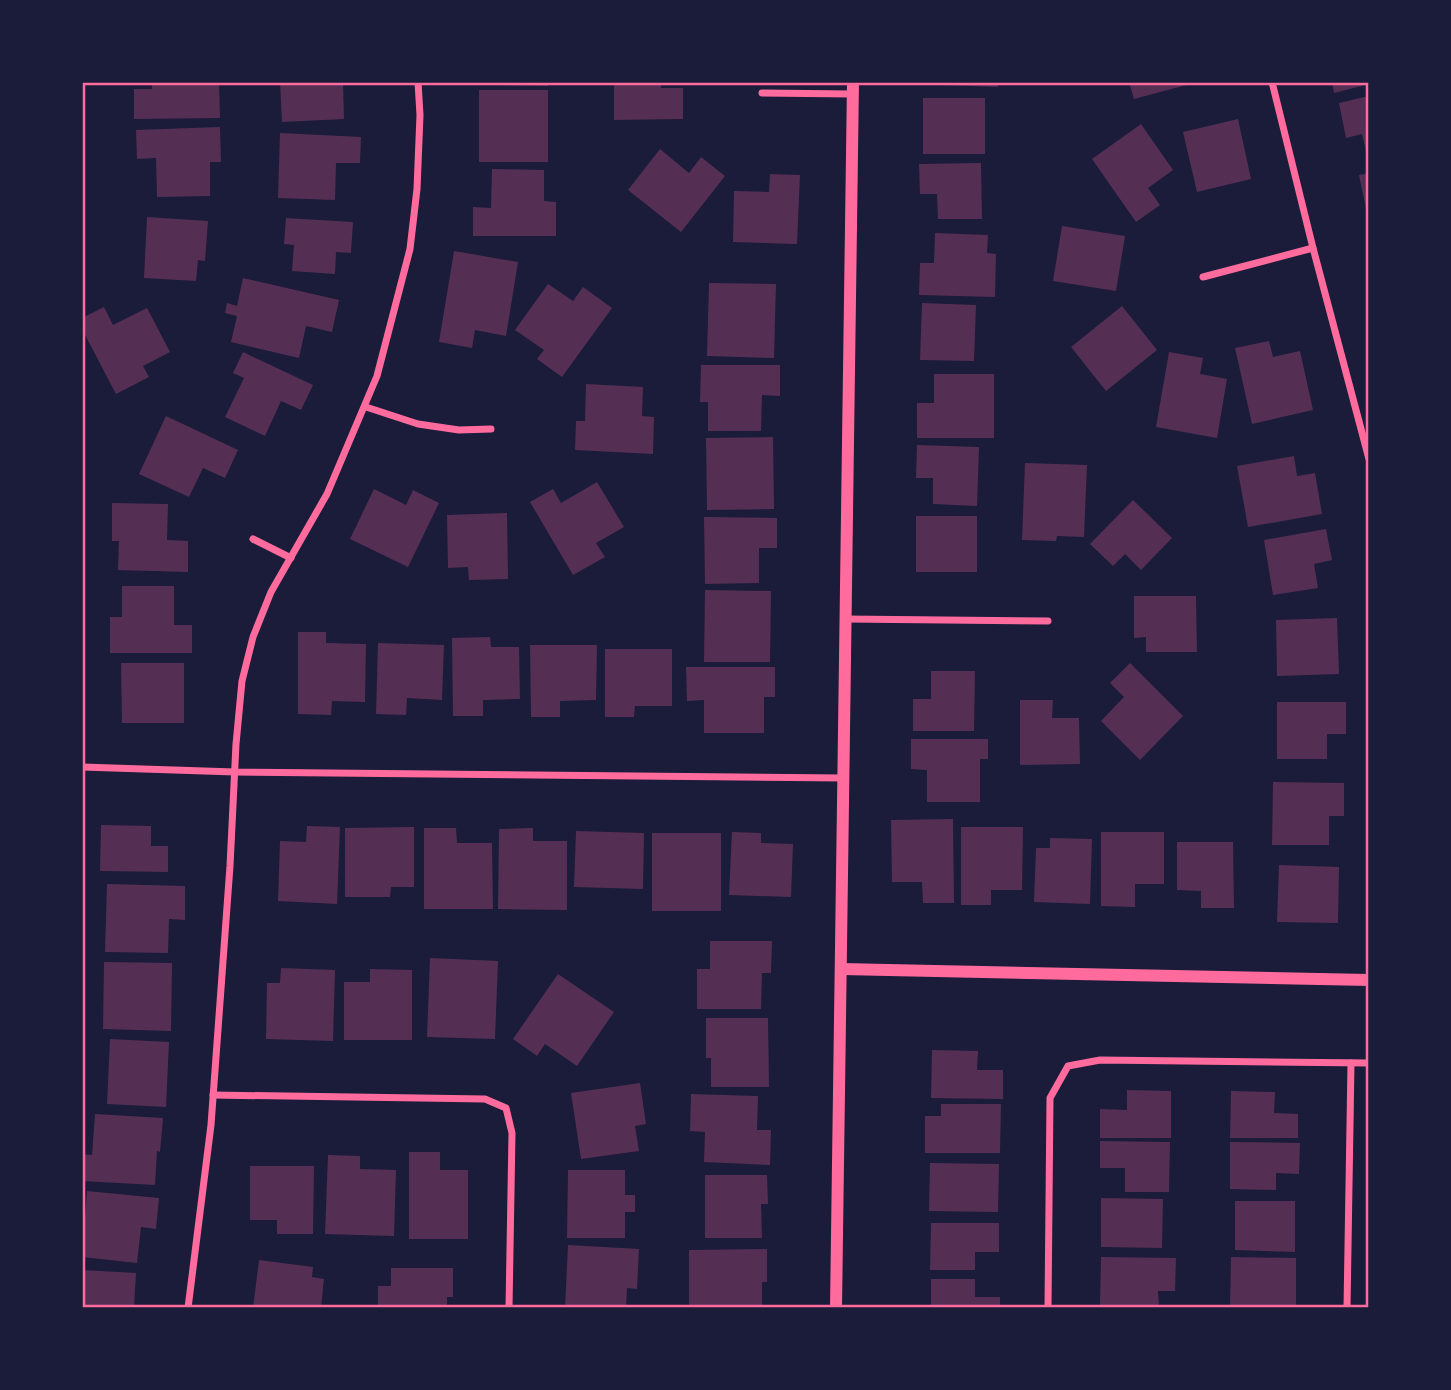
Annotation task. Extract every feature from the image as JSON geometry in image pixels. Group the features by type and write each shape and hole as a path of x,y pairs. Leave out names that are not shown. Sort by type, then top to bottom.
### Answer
{"street":[{"path":"188,1308 213,1095 242,681 253,637 271,592 327,494 366,407 387,342 410,249 417,189 418,82"},
{"path":"1272,82 1369,459"},
{"path":"762,93 853,88 836,1308"},
{"path":"1203,277 1313,248"},
{"path":"366,407 418,424 459,430 491,429"},
{"path":"253,539 291,558"},
{"path":"845,619 1048,621"},
{"path":"82,767 235,772 843,778"},
{"path":"841,969 1369,980"},
{"path":"1048,1308 1051,1098 1068,1066 1100,1060 1369,1063"},
{"path":"1347,1308 1351,1063"},
{"path":"213,1095 485,1099 506,1108 512,1133 509,1308"}],"building":[{"path":"152,82 219,82 220,118 134,119 134,89 152,89"},
{"path":"280,82 343,82 344,119 282,122"},
{"path":"496,82 548,82 548,86 496,85"},
{"path":"614,82 661,82 661,88 683,88 683,119 614,120"},
{"path":"942,82 998,82 998,87 942,85"},
{"path":"1129,82 1194,82 1194,83 1134,99"},
{"path":"1332,82 1369,82 1369,84 1334,93"},
{"path":"479,90 548,90 548,162 479,162"},
{"path":"1369,96 1368,160 1362,134 1346,138 1339,103"},
{"path":"923,98 985,98 985,154 923,154"},
{"path":"1238,119 1251,179 1197,192 1183,132"},
{"path":"1141,124 1173,170 1148,188 1160,205 1136,222 1092,159"},
{"path":"220,127 221,162 210,162 210,196 157,197 156,158 137,159 136,130"},
{"path":"280,133 361,137 360,163 336,163 335,200 278,198"},
{"path":"660,149 689,173 701,157 725,176 681,232 628,190"},
{"path":"981,163 982,219 938,219 937,194 920,194 919,164"},
{"path":"492,169 544,170 544,201 556,202 556,236 473,236 473,207 491,208"},
{"path":"1369,173 1369,219 1368,219 1359,175"},
{"path":"770,174 800,175 797,244 733,242 734,191 769,192"},
{"path":"147,217 208,221 205,261 198,260 196,281 144,278"},
{"path":"286,218 353,222 351,253 336,252 335,274 292,271 294,245 284,244"},
{"path":"1062,226 1125,236 1116,291 1053,281"},
{"path":"935,233 988,235 987,253 996,254 995,297 919,295 920,263 934,263"},
{"path":"454,251 518,262 506,336 475,330 472,348 439,342"},
{"path":"243,278 339,300 332,332 306,326 299,358 231,342 237,316 225,313 227,303 237,306"},
{"path":"709,283 776,284 774,358 707,356"},
{"path":"548,284 573,301 583,287 612,308 562,377 537,359 544,350 515,330"},
{"path":"922,303 976,305 974,361 920,360"},
{"path":"1122,306 1157,350 1106,391 1071,347"},
{"path":"104,307 113,325 147,308 170,352 143,366 149,377 116,394 82,329 82,318"},
{"path":"1269,341 1273,357 1300,351 1313,410 1252,424 1235,348"},
{"path":"243,352 313,385 301,410 281,401 265,436 225,417 244,378 233,373"},
{"path":"1169,352 1203,358 1200,374 1227,379 1217,438 1156,427"},
{"path":"701,365 780,365 780,396 762,395 761,431 708,431 708,402 700,402"},
{"path":"934,374 994,374 994,438 917,438 917,403 934,403"},
{"path":"586,384 643,387 642,416 654,417 653,454 575,450 576,421 585,421"},
{"path":"166,416 238,450 225,478 203,468 189,497 139,474"},
{"path":"773,437 774,509 707,510 706,438"},
{"path":"917,445 979,447 977,506 933,504 933,478 916,478"},
{"path":"1294,456 1297,476 1315,473 1322,514 1248,527 1237,466"},
{"path":"1025,463 1087,465 1084,537 1057,536 1056,541 1022,540"},
{"path":"597,482 624,527 596,543 605,557 573,575 530,502 553,489 561,503"},
{"path":"374,489 406,505 413,490 439,503 408,567 350,539"},
{"path":"1133,500 1172,538 1141,570 1125,554 1113,566 1090,544"},
{"path":"112,503 168,504 167,540 188,541 188,572 118,570 119,541 112,541"},
{"path":"507,513 508,579 469,580 468,567 448,568 447,515"},
{"path":"916,516 977,516 977,572 916,572"},
{"path":"704,517 777,518 777,548 759,548 759,583 705,584"},
{"path":"1326,529 1332,560 1314,564 1318,588 1273,595 1264,540"},
{"path":"122,586 174,586 174,625 192,625 192,653 110,653 110,617 122,617"},
{"path":"705,590 771,591 770,662 704,662"},
{"path":"1134,596 1196,596 1197,652 1146,652 1146,637 1134,638"},
{"path":"1337,618 1339,674 1277,676 1276,620"},
{"path":"298,632 326,632 326,643 366,644 365,702 332,701 331,715 298,714"},
{"path":"490,637 491,647 519,647 520,699 483,700 483,716 453,716 452,638"},
{"path":"378,643 444,645 442,700 407,698 406,715 376,714"},
{"path":"530,645 597,645 596,700 560,701 560,717 531,717"},
{"path":"605,649 672,649 672,706 635,706 634,717 605,717"},
{"path":"121,663 184,663 184,723 122,723"},
{"path":"1130,663 1183,716 1140,760 1101,721 1124,697 1110,683"},
{"path":"686,667 775,667 775,697 764,697 764,733 704,733 704,700 687,701"},
{"path":"931,671 975,671 974,731 913,731 913,699 931,699"},
{"path":"1020,700 1053,700 1052,718 1079,718 1080,764 1020,765"},
{"path":"1277,702 1346,702 1346,734 1327,734 1327,759 1277,759"},
{"path":"911,739 988,739 988,759 980,759 980,802 927,802 927,770 911,769"},
{"path":"1273,782 1344,783 1344,816 1329,816 1329,845 1272,845"},
{"path":"953,819 954,903 923,903 922,882 892,882 891,820"},
{"path":"101,825 151,826 151,846 168,846 168,872 100,871"},
{"path":"307,826 340,827 337,904 278,901 280,841 306,842"},
{"path":"414,827 414,887 391,887 390,897 345,897 345,828"},
{"path":"961,827 1023,827 1022,890 991,890 991,905 961,905"},
{"path":"424,828 456,828 457,843 492,843 493,909 424,909"},
{"path":"533,828 533,841 567,841 567,910 498,909 499,829"},
{"path":"576,831 644,833 643,889 574,887"},
{"path":"732,832 761,833 761,843 793,844 791,897 729,895"},
{"path":"1101,832 1164,832 1164,884 1135,884 1135,907 1101,906"},
{"path":"652,833 721,833 721,911 652,911"},
{"path":"1050,838 1092,839 1090,904 1034,902 1036,848 1050,848"},
{"path":"1177,842 1233,842 1234,908 1201,908 1201,891 1177,890"},
{"path":"1279,865 1339,867 1338,923 1277,922"},
{"path":"107,884 185,886 185,920 169,919 168,953 105,952"},
{"path":"710,941 772,941 771,973 762,973 761,1009 697,1009 697,969 710,969"},
{"path":"430,958 498,961 495,1039 427,1037"},
{"path":"104,962 172,963 171,1031 103,1029"},
{"path":"281,968 335,970 333,1041 266,1039 267,983 280,983"},
{"path":"370,969 412,970 412,1040 344,1040 344,982 370,982"},
{"path":"558,974 614,1012 577,1066 545,1044 537,1056 513,1039"},
{"path":"706,1018 768,1018 769,1087 711,1087 711,1058 706,1058"},
{"path":"110,1039 169,1042 166,1107 107,1104"},
{"path":"932,1050 978,1051 977,1070 1003,1070 1003,1099 931,1098"},
{"path":"640,1083 646,1124 635,1126 639,1151 581,1159 571,1093"},
{"path":"1127,1090 1171,1091 1171,1138 1100,1138 1100,1109 1127,1110"},
{"path":"1231,1091 1275,1092 1274,1113 1298,1114 1298,1138 1230,1138"},
{"path":"691,1094 758,1096 757,1130 771,1130 770,1165 704,1162 705,1132 690,1131"},
{"path":"941,1104 1001,1104 1000,1153 925,1153 925,1116 941,1116"},
{"path":"95,1114 163,1118 155,1185 82,1181 82,1154 92,1155"},
{"path":"1100,1141 1170,1142 1169,1192 1125,1192 1125,1168 1100,1168"},
{"path":"1230,1142 1300,1143 1299,1174 1276,1173 1276,1190 1230,1189"},
{"path":"409,1152 440,1152 440,1170 468,1170 468,1239 409,1239"},
{"path":"328,1155 360,1156 360,1169 396,1170 394,1236 325,1234"},
{"path":"930,1163 999,1164 998,1212 929,1211"},
{"path":"250,1166 314,1166 313,1234 277,1234 277,1220 250,1220"},
{"path":"568,1170 625,1170 625,1195 635,1195 635,1212 625,1212 625,1238 567,1238"},
{"path":"705,1175 767,1175 768,1204 761,1204 762,1238 705,1238"},
{"path":"87,1191 159,1198 156,1229 141,1227 137,1263 82,1257"},
{"path":"1101,1198 1163,1199 1162,1248 1101,1247"},
{"path":"1235,1201 1295,1201 1295,1252 1235,1250"},
{"path":"931,1223 999,1223 999,1252 975,1252 975,1270 930,1270"},
{"path":"568,1245 639,1249 637,1289 627,1288 626,1308 565,1308"},
{"path":"767,1249 767,1282 762,1282 762,1308 689,1308 689,1250"},
{"path":"1101,1257 1176,1258 1175,1291 1158,1291 1159,1306 1100,1305"},
{"path":"1231,1257 1296,1258 1296,1308 1230,1308"},
{"path":"259,1260 313,1267 312,1277 324,1279 321,1308 253,1308"},
{"path":"391,1268 453,1268 453,1297 447,1297 447,1308 378,1308 378,1286 391,1286"},
{"path":"82,1270 136,1273 134,1308 82,1308"},
{"path":"931,1279 975,1279 975,1297 1000,1297 1000,1308 931,1308"}]}
